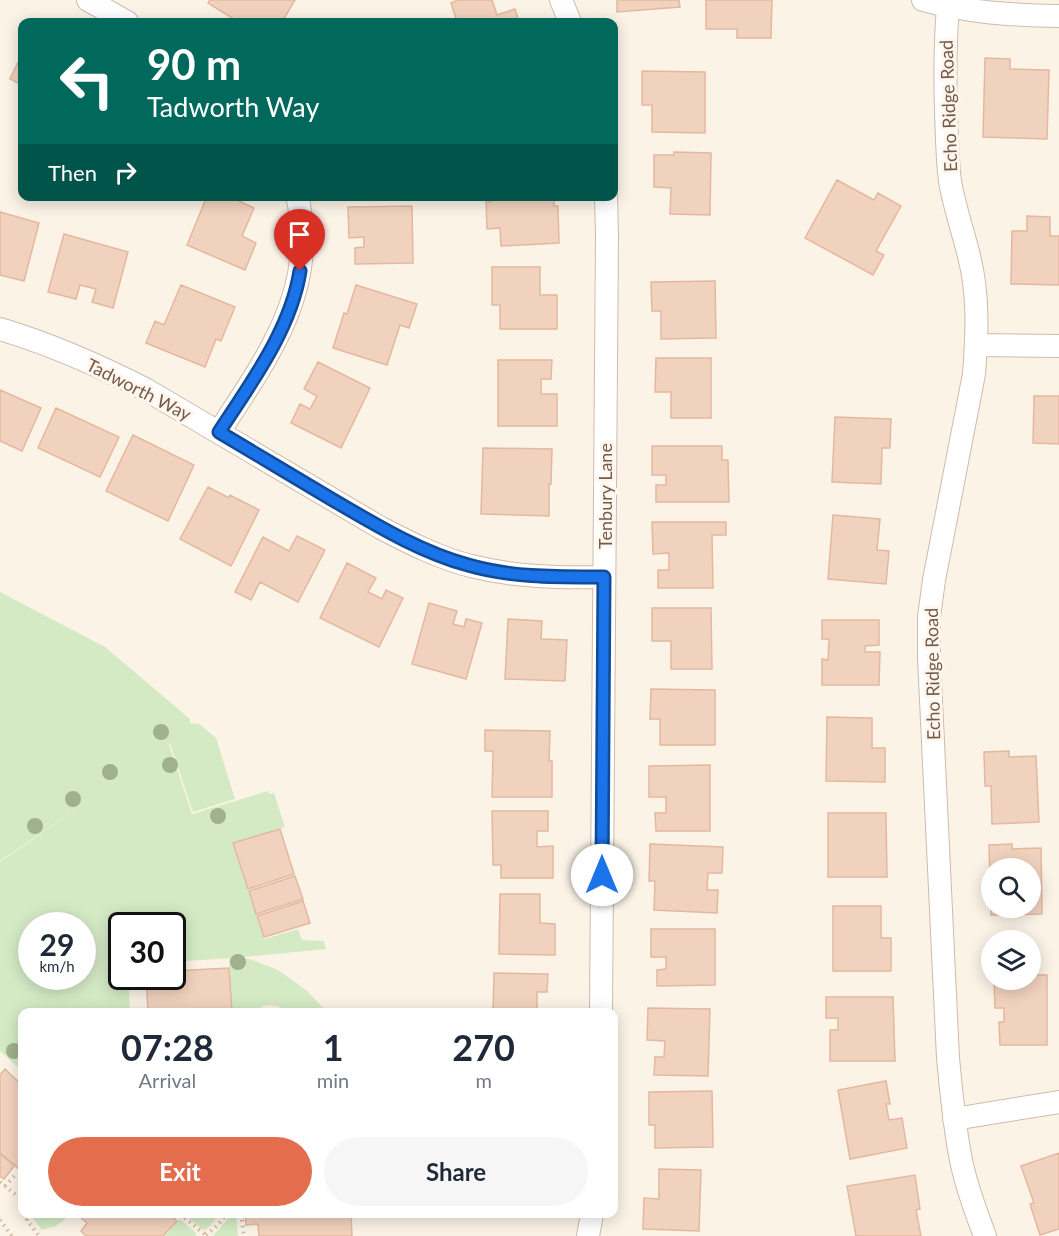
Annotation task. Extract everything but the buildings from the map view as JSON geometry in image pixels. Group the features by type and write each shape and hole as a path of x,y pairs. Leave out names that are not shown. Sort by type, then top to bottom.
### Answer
{"street":[{"path":"88,0 120,18"},
{"path":"561,0 568,18"},
{"path":"923,0 948,7 987,13 1059,16"},
{"name":"Echo Ridge Road","path":"948,7 945,35 948,159 951,183 974,282 976,345 974,374 934,580 929,617 929,658 948,1058 960,1158 985,1236"},
{"path":"219,432 274,344 288,314 298,284 302,257 302,227 298,201"},
{"name":"Tenbury Lane","path":"601,1008 606,201"},
{"name":"Tadworth Way","path":"0,329 65,352 116,374 381,528 441,556 469,566 502,573 542,577 604,577"},
{"path":"976,345 1059,346"},
{"path":"954,1119 1059,1102"},
{"path":"588,1236 591,1218"}],"path":[{"path":"5,1186 17,1173"},
{"path":"0,1182 18,1197"},
{"path":"28,1218 27,1220 39,1236"},
{"path":"185,1218 206,1236 223,1218"},
{"path":"242,1218 244,1236"},
{"path":"0,1220 12,1236"}],"green space":[{"path":"0,592 105,647 190,719 190,723 198,723 216,738 235,799 193,812 169,744 192,814 268,791 269,794 274,793 285,827 233,843 264,939 298,929 302,940 324,941 326,949 233,958 250,959 278,970 306,990 323,1008 281,1008 271,1005 260,1008 232,1008 229,959 231,958 186,961 186,912 108,912 108,990 129,990 130,1008 18,1008 18,1067 0,1051 0,862 95,796 0,861"},
{"path":"33,1218 66,1218 56,1226 42,1230"},
{"path":"189,1218 217,1218 209,1227 202,1229"},
{"path":"229,1218 236,1218 238,1236 213,1236"},
{"path":"180,1219 196,1233 196,1236 165,1236"}],"route":[{"path":"300,271 288,314 274,344 219,432 381,528 441,556 469,566 502,573 546,577 604,577 602,875"}]}
